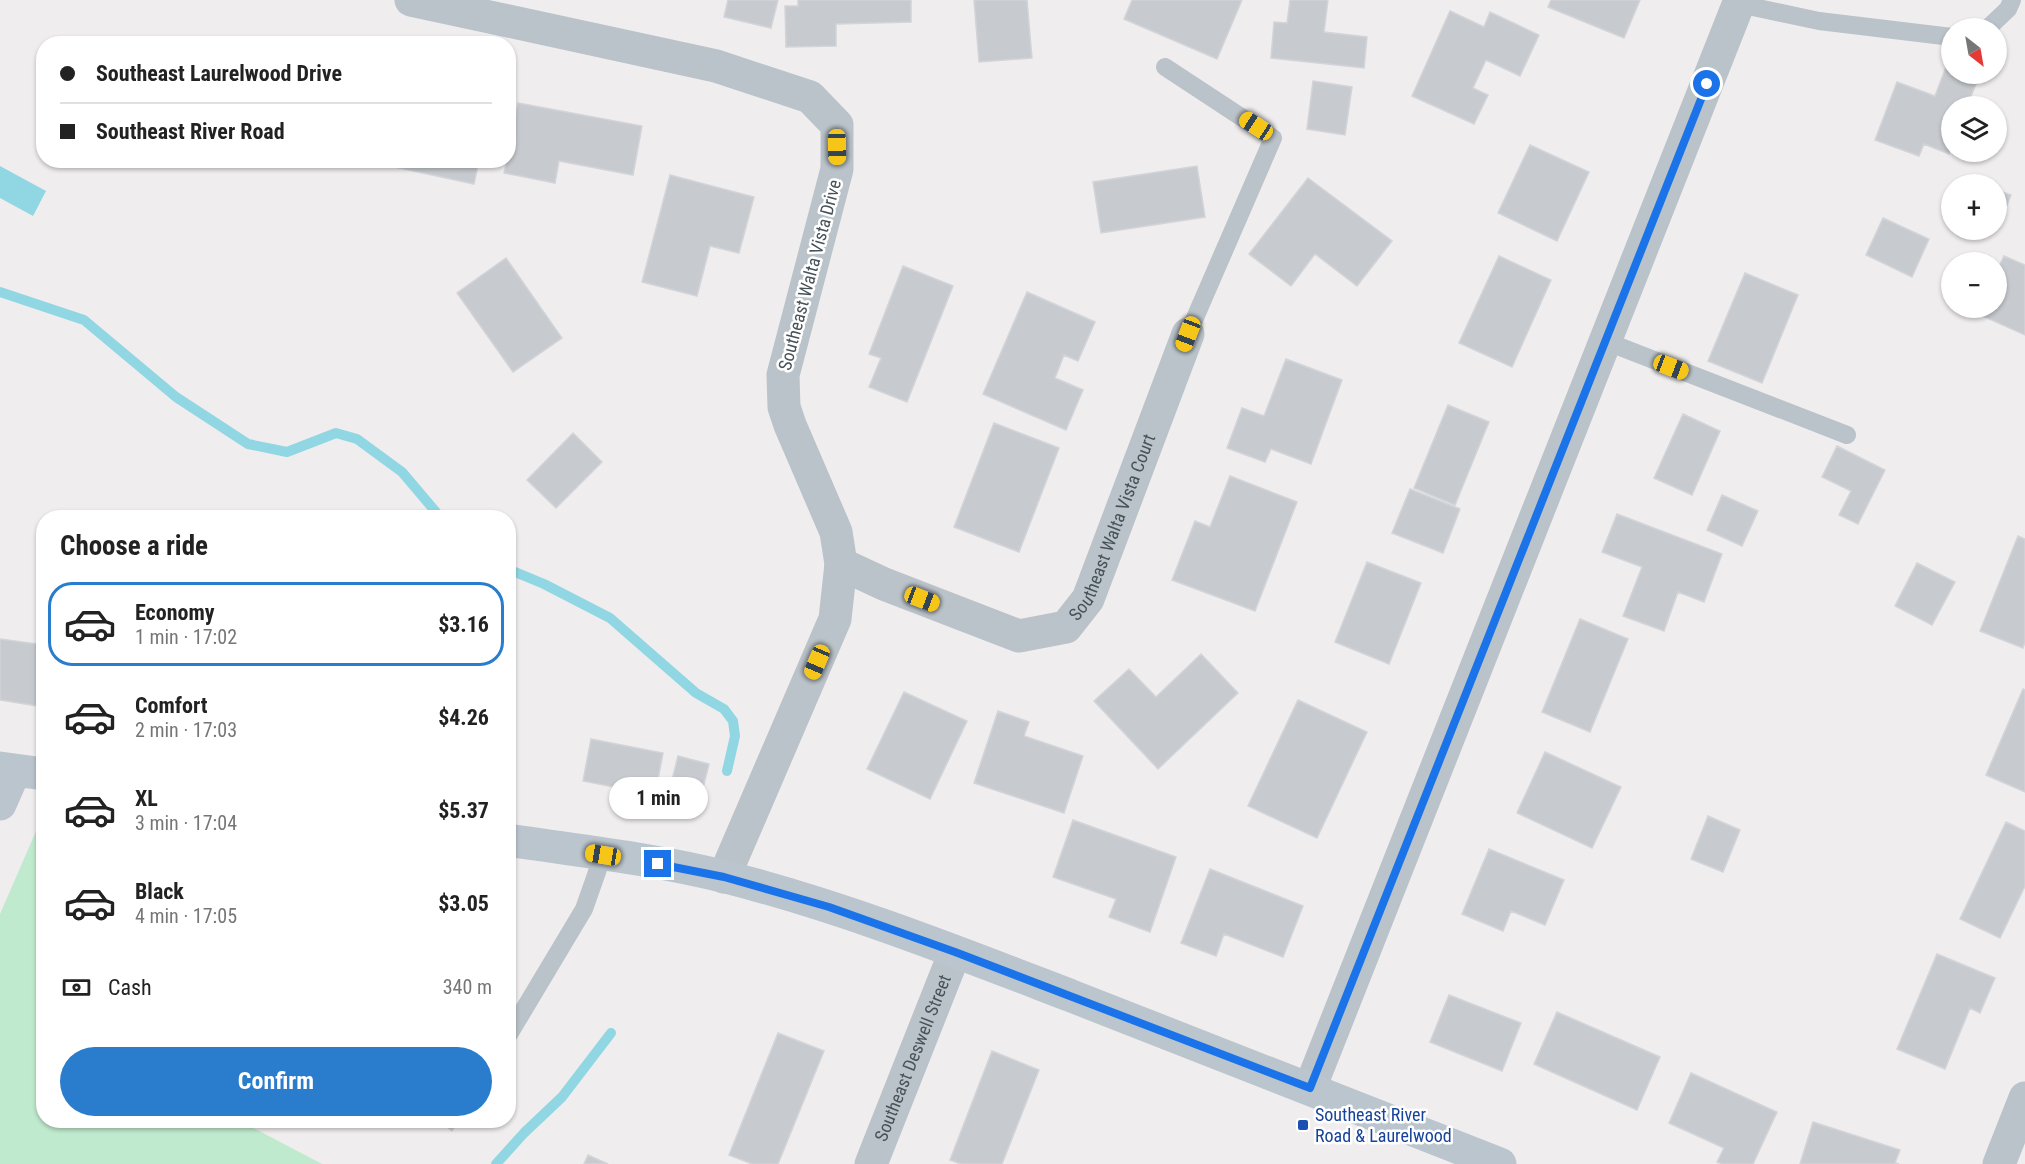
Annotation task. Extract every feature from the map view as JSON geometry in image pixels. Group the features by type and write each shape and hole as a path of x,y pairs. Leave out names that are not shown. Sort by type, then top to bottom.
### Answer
{"street":[{"name":"Southeast Walta Vista Drive","path":"411,0 716,66 810,97 837,125 837,169 783,375 784,407 787,416 836,532 841,564 835,619 724,877"},
{"path":"1310,1088 1740,2"},
{"name":"Southeast Walta Vista Court","path":"841,564 884,584 1019,636 1066,627 1088,599 1188,334"},
{"path":"0,804 19,771"},
{"path":"516,841 724,877 829,907 955,952 1310,1088 1500,1164"},
{"name":"Southeast Deswell Street","path":"871,1164 955,952"},
{"path":"1999,1164 2025,1098"}],"lane":[{"path":"1999,18 2008,9 2012,0"},
{"path":"1740,2 1819,21 1941,36"},
{"path":"1166,67 1274,138 1188,334"},
{"path":"1605,341 1847,435"},
{"path":"516,1023 584,909 603,855"}],"green space":[{"path":"36,831 36,1128 253,1128 322,1164 0,1164 0,914"}],"water":[{"path":"0,166 46,191 33,216 0,198"}],"building":[{"path":"728,0 778,0 771,28 724,17"},
{"path":"798,0 911,0 911,22 836,24 836,46 786,47 785,6 798,6"},
{"path":"974,0 1027,0 1032,58 979,62"},
{"path":"1132,0 1242,0 1217,59 1124,19"},
{"path":"1290,0 1328,0 1324,32 1367,37 1364,68 1271,58 1274,22 1287,23"},
{"path":"1551,0 1640,0 1624,38 1548,7"},
{"path":"1450,11 1484,27 1490,12 1539,35 1520,76 1486,60 1473,88 1488,95 1474,124 1412,96"},
{"path":"1941,80 1941,84 1976,84 1971,96 1941,96 1941,151 1924,144 1919,156 1875,140 1897,82 1935,96"},
{"path":"1313,81 1352,87 1345,135 1307,129"},
{"path":"518,103 642,126 633,175 559,161 555,183 504,173 505,168 516,168"},
{"path":"1530,145 1589,172 1557,241 1498,213"},
{"path":"1197,166 1205,217 1101,233 1093,182"},
{"path":"400,168 477,168 474,184"},
{"path":"670,175 754,197 739,253 710,246 697,296 642,282"},
{"path":"1308,178 1392,241 1357,286 1315,254 1291,286 1249,254"},
{"path":"2007,194 2011,195 2007,205"},
{"path":"1883,218 1929,239 1912,277 1866,255"},
{"path":"1499,256 1551,280 1512,367 1459,343"},
{"path":"2007,257 2025,265 2025,335 1987,318 2007,318"},
{"path":"506,258 562,338 513,372 457,293"},
{"path":"903,266 953,286 907,402 869,387 881,358 869,354"},
{"path":"1745,273 1798,295 1762,383 1708,361"},
{"path":"1027,292 1095,322 1078,361 1064,355 1055,378 1083,390 1066,430 983,394"},
{"path":"1286,359 1342,380 1311,464 1271,449 1265,462 1227,448 1242,408 1264,416"},
{"path":"1448,405 1489,422 1455,505 1414,488"},
{"path":"1683,414 1720,431 1692,495 1654,478"},
{"path":"994,423 1059,448 1019,552 954,527"},
{"path":"573,433 602,462 556,508 527,480"},
{"path":"1837,446 1885,470 1858,524 1839,515 1851,491 1822,477"},
{"path":"1230,476 1297,502 1255,611 1172,580 1195,521 1210,527"},
{"path":"1410,489 1460,509 1443,553 1392,533"},
{"path":"1722,495 1758,511 1742,546 1707,530"},
{"path":"1617,514 1722,554 1704,602 1678,592 1664,631 1623,616 1642,567 1602,552"},
{"path":"2018,536 2025,539 2025,642 2023,648 1980,631"},
{"path":"1367,562 1421,583 1389,664 1335,642"},
{"path":"1917,563 1955,582 1932,625 1895,606"},
{"path":"1580,619 1628,639 1590,732 1542,712"},
{"path":"0,639 36,644 36,706 0,700"},
{"path":"1201,654 1238,693 1158,769 1094,701 1129,669 1156,697"},
{"path":"2023,689 2025,690 2025,792 1986,775"},
{"path":"904,692 967,721 930,799 867,769"},
{"path":"1298,700 1367,732 1317,838 1248,806"},
{"path":"998,711 1029,722 1024,736 1083,756 1064,813 974,783"},
{"path":"591,739 663,753 655,795 583,781"},
{"path":"1545,752 1621,787 1592,848 1517,813"},
{"path":"678,756 709,764 698,808 667,800"},
{"path":"1708,816 1740,830 1723,872 1691,859"},
{"path":"1073,820 1176,857 1150,932 1109,917 1116,899 1053,877"},
{"path":"2006,822 2025,831 2025,886 2000,938 1960,919"},
{"path":"1489,849 1564,880 1545,925 1511,911 1503,931 1462,914"},
{"path":"1210,869 1303,906 1283,957 1224,934 1216,956 1181,943"},
{"path":"1937,954 1995,978 1980,1013 1970,1008 1945,1069 1897,1049"},
{"path":"1449,995 1521,1023 1502,1071 1430,1042"},
{"path":"1557,1012 1660,1057 1637,1110 1534,1064"},
{"path":"778,1033 824,1051 778,1164 752,1164 729,1155"},
{"path":"992,1051 1039,1070 1002,1164 961,1164 950,1160"},
{"path":"1691,1073 1777,1112 1753,1164 1717,1162 1724,1148 1669,1123"},
{"path":"1813,1122 1900,1150 1895,1163 1899,1164 1800,1164"},
{"path":"588,1155 608,1164 584,1164"}],"waterway":[{"path":"0,292 84,320 176,397 248,444 287,452 336,433 357,439 402,472 434,510"},
{"path":"516,572 610,618 696,693 724,709 733,721 735,736 727,771"},
{"path":"496,1164 524,1133 562,1097 611,1033"}],"place":[{"name":"Southeast River Road & Laurelwood","path":"1303,1125"}],"route":[{"path":"658,864 724,877 829,907 955,952 1310,1088 1707,84"}]}
